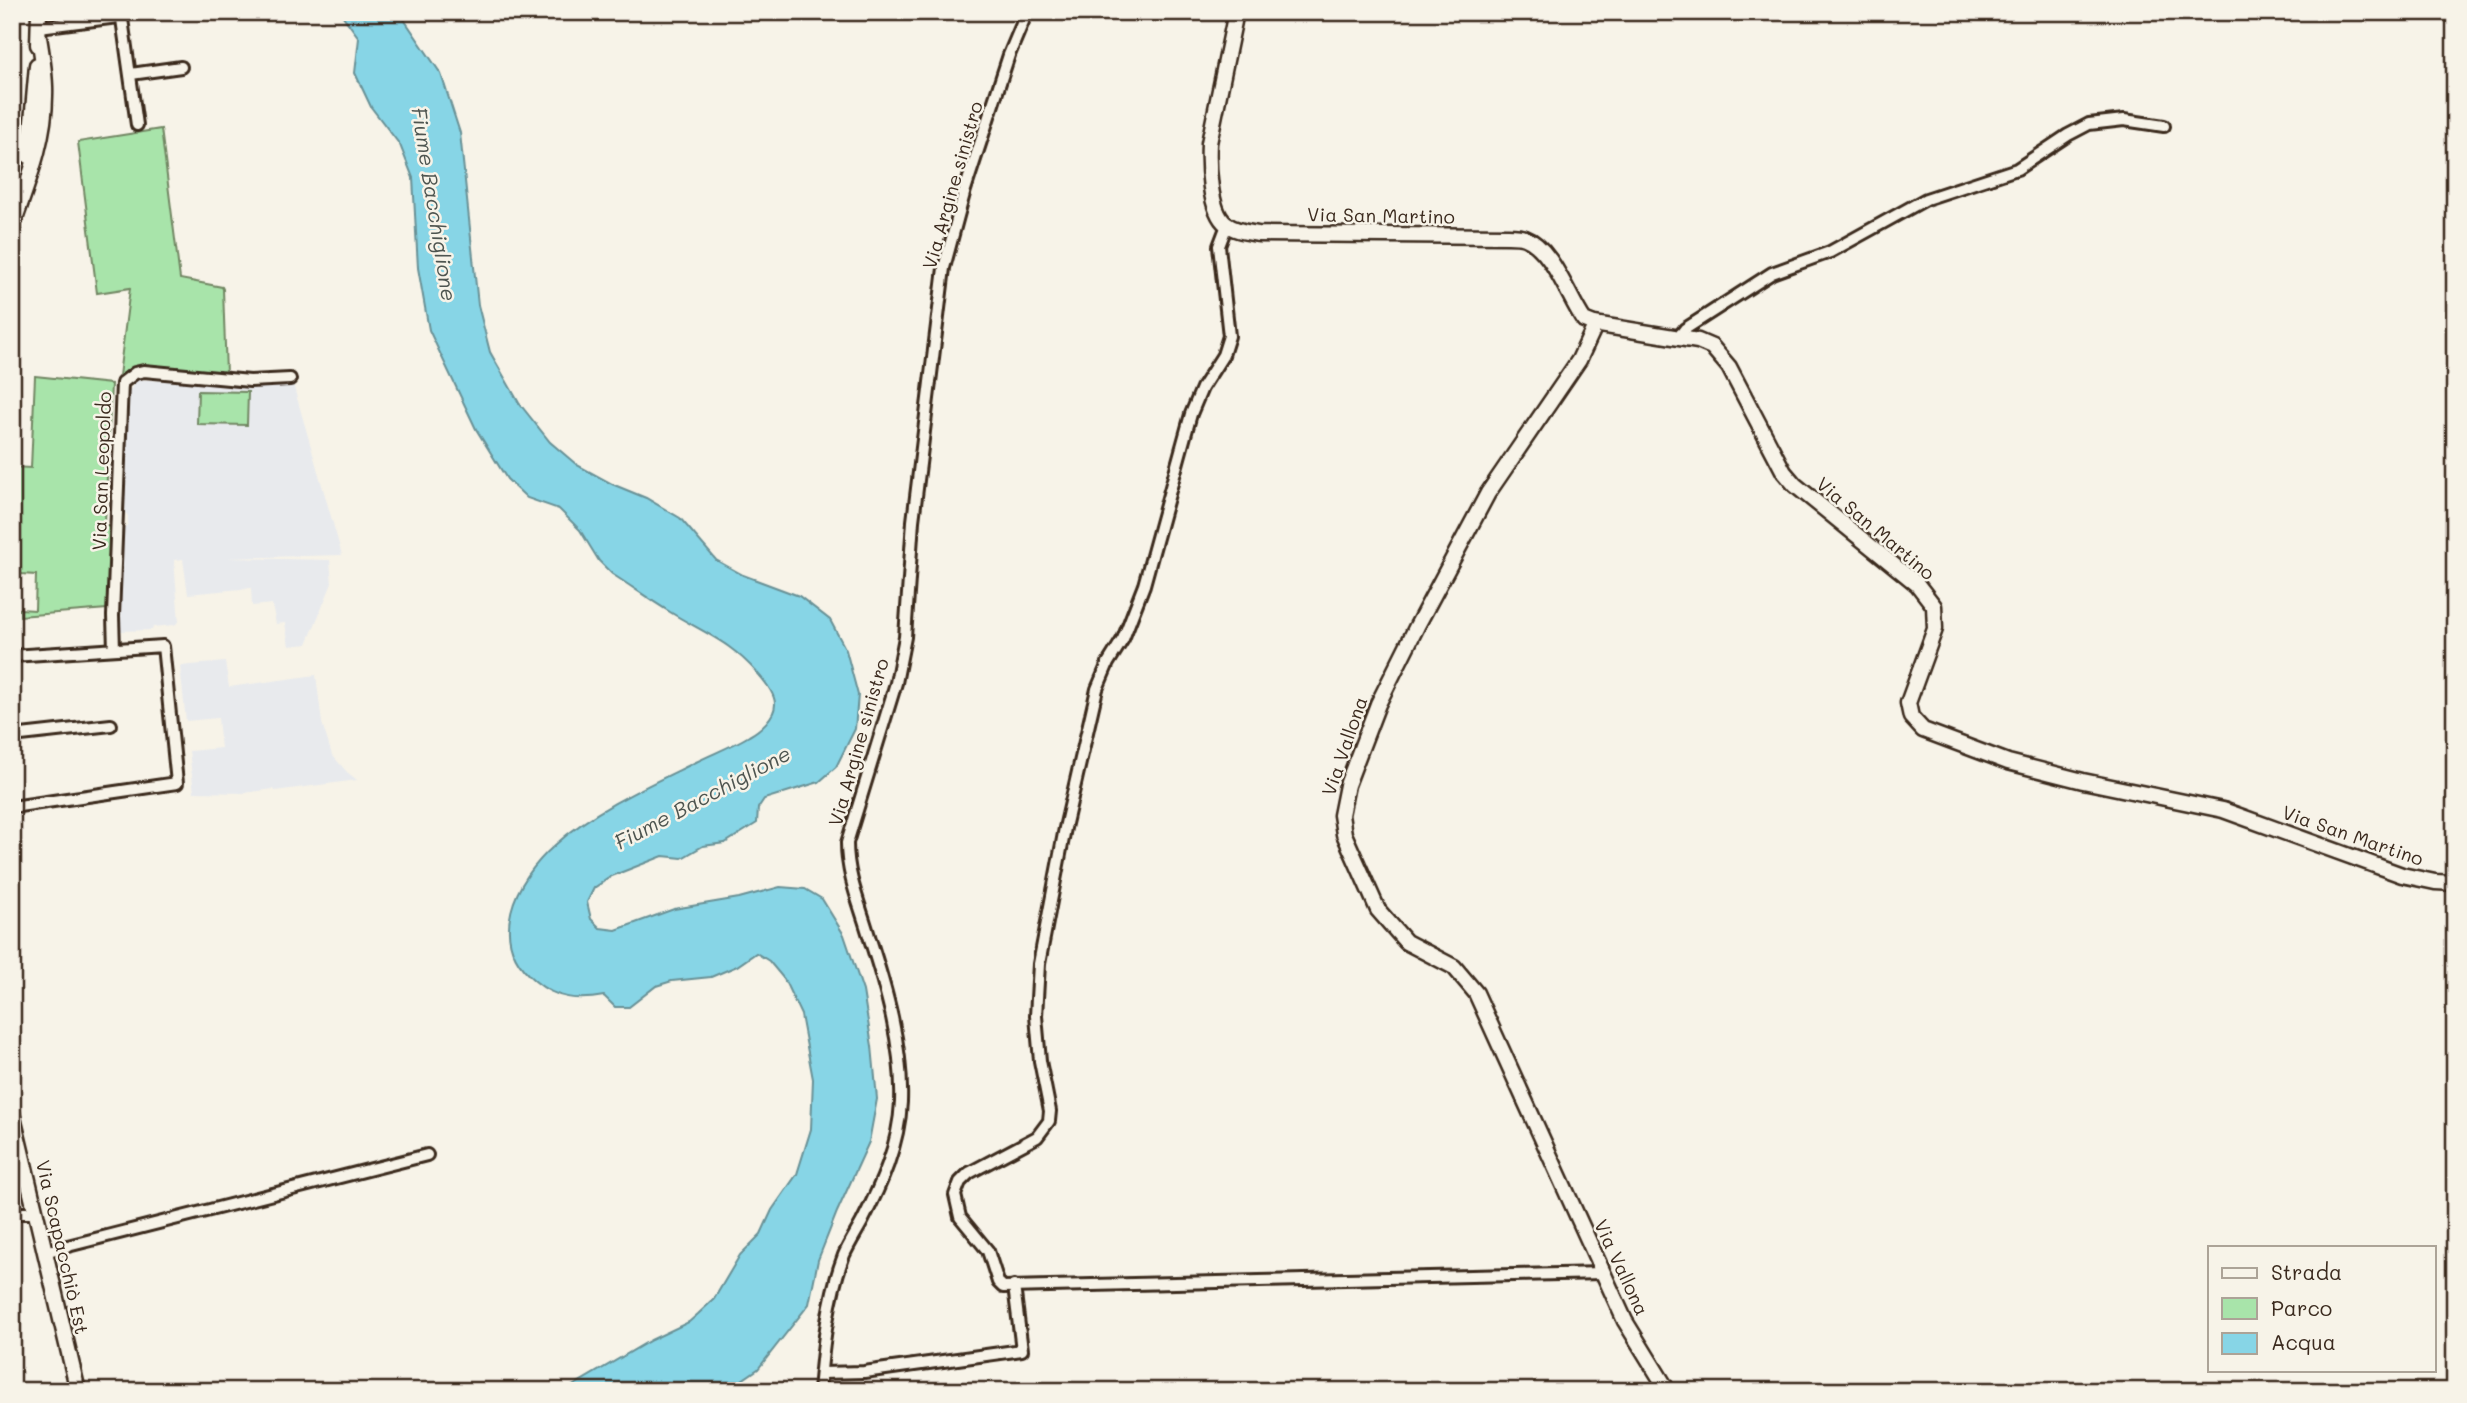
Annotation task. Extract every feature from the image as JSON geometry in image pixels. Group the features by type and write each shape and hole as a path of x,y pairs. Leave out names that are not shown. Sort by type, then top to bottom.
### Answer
{"street":[{"name":"Via Argine sinistro","path":"819,1391 830,1313 842,1265 888,1169 901,1104 900,1073 891,1018 879,966 847,863 847,843 896,683 905,637 913,521 944,268 965,190 1009,55 1027,12"},
{"path":"1236,12 1209,143 1208,161 1215,207 1220,219 1227,225 1219,246 1229,336 1223,355 1202,388 1191,414 1140,595 1123,639 1108,663 1097,689 1065,828 1039,964 1036,1016 1050,1111 1049,1121 1037,1137 969,1173 960,1182 956,1195 960,1217 988,1251 998,1282 1003,1287 1603,1273"},
{"path":"39,25 118,17 122,19 137,125"},
{"path":"25,189 39,25"},
{"path":"12,228 38,148 45,111 39,25"},
{"path":"131,74 181,67"},
{"path":"1678,338 1685,329 1772,273 1830,252 1926,199 2017,169 2067,135 2089,124 2124,120 2164,126"},
{"path":"12,153 29,157"},
{"name":"Via San Martino","path":"1227,225 1238,231 1258,234 1524,238 1548,257 1584,320 1594,324 1698,341 1712,348 1721,356 1749,403 1784,472 1795,485 1917,584 1927,596 1934,606 1936,629 1908,703 1911,717 1923,730 2008,762 2083,781 2223,810 2402,875 2435,883 2455,883"},
{"name":"Via Vallona","path":"1594,324 1579,359 1488,493 1417,626 1378,704 1347,785 1341,815 1344,834 1378,910 1406,942 1454,967 1476,993 1625,1321 1668,1391"},
{"name":"Via San Leopoldo","path":"114,649 122,383 135,373 144,371 250,381 290,379"},
{"path":"12,656 163,646 177,783 12,807"},
{"path":"12,736 111,726"},
{"name":"Via Scapacchiò Est","path":"12,1113 15,1137 78,1391"},
{"path":"44,1252 427,1155"},
{"path":"12,1213 35,1213"},
{"path":"821,1373 864,1373 1021,1350 1014,1286"}],"shaded area":[{"path":"134,379 253,386 293,384 342,555 228,558 330,560 332,583 307,644 289,646 285,623 276,624 272,604 252,606 251,588 188,594 183,559 174,560 179,622 153,627 152,630 118,631 123,529 128,524 128,516 123,510 126,392 132,388"},
{"path":"225,662 229,687 316,675 322,723 332,755 357,780 275,791 194,792 189,751 221,748 218,718 186,721 180,666"}],"green space":[{"path":"161,129 180,279 223,289 226,374 147,366 119,376 130,288 97,293 78,142"},
{"path":"35,376 111,384 105,523 111,530 107,609 20,616 20,609 35,610 36,575 21,574 19,569 12,566 12,467 31,468"},
{"path":"198,391 248,392 247,425 197,424"}],"water":[{"name":"Fiume Bacchiglione","path":"340,12 399,12 441,74 460,133 478,305 490,352 519,403 550,442 577,465 646,498 680,518 716,560 743,575 799,596 830,620 846,650 858,695 855,729 836,767 819,782 764,799 758,808 757,823 725,843 703,846 682,858 663,856 612,876 594,888 587,902 591,919 600,928 616,930 674,909 739,898 780,887 805,889 822,899 844,935 863,991 877,1099 869,1142 818,1260 809,1304 758,1369 736,1384 718,1391 564,1391 651,1340 689,1322 714,1299 740,1255 761,1234 772,1210 797,1174 811,1129 813,1079 801,1015 784,979 769,961 756,953 737,966 711,977 672,981 656,986 629,1007 615,1007 604,996 576,998 559,995 535,981 520,965 512,948 509,929 511,911 518,893 540,859 555,845 587,820 623,799 753,733 766,723 772,714 774,697 757,673 735,652 612,574 599,561 580,530 559,509 527,498 507,479 476,429 429,330 418,268 413,178 400,145 371,107 355,73 359,38"},
{"path":"748,12 857,12 815,17"}]}
